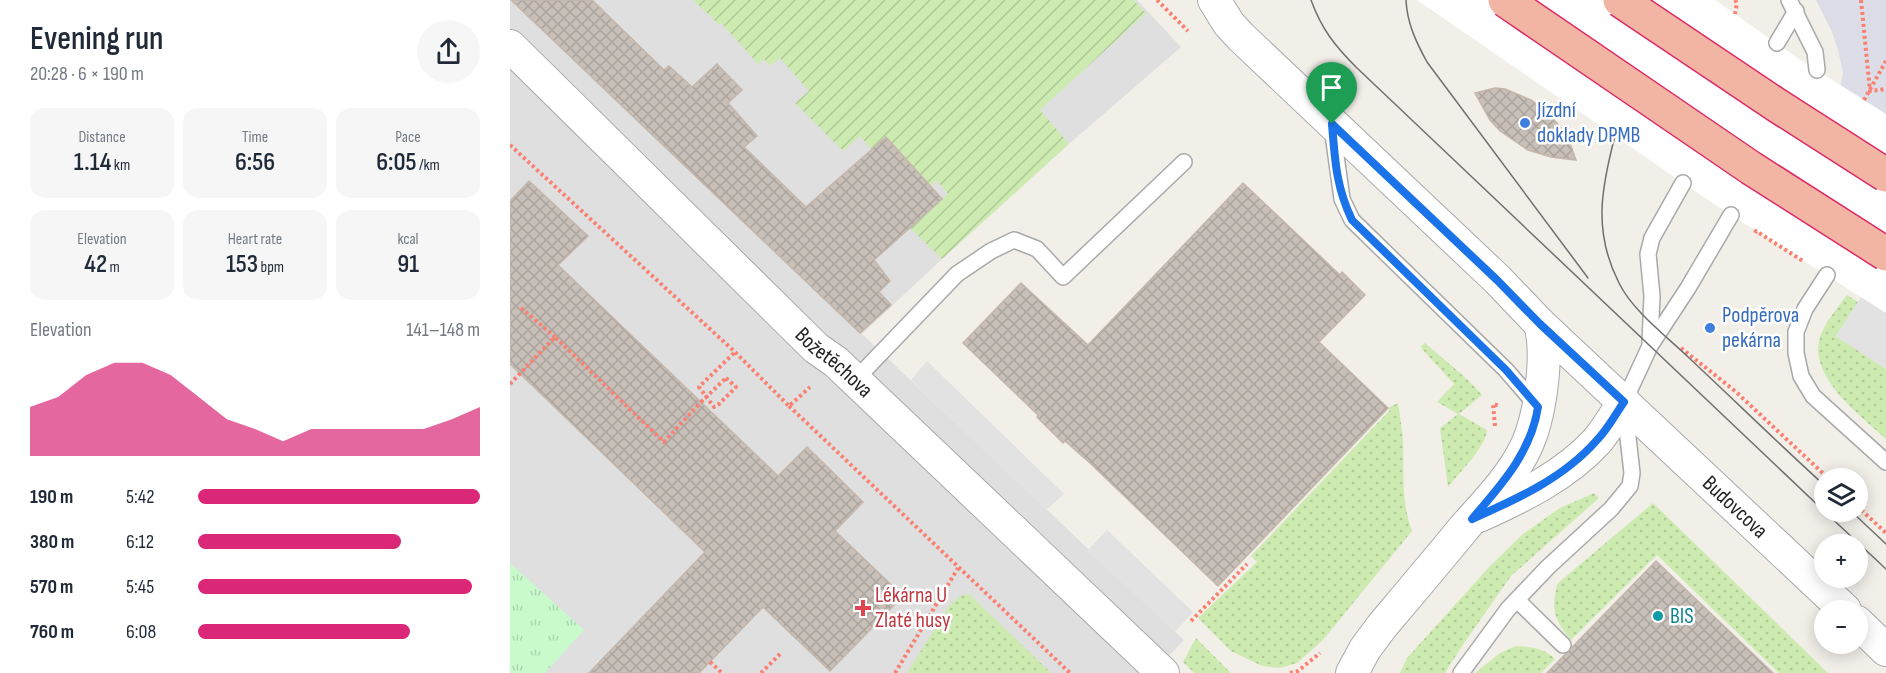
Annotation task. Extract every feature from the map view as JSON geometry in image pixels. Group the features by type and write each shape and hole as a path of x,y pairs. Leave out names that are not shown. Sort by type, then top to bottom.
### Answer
{"highway":[{"path":"1505,0 1751,168 1886,254"},
{"path":"1620,0 1886,175"}],"street":[{"name":"Budovcova","path":"1214,0 1229,24 1241,37 1497,280 1540,324 1834,600"},
{"name":"Božetěchova","path":"510,46 816,348 845,371 1163,673"},
{"path":"1352,673 1382,626 1519,461 1526,448 1538,407 1544,371 1544,343 1540,324"},
{"path":"1472,519 1524,495 1575,460 1597,440 1624,402"},
{"path":"1868,633 1886,650"}],"lane":[{"path":"1777,43 1792,6"},
{"path":"1792,6 1815,52 1817,70"},
{"path":"1332,124 1337,175 1342,199 1352,220 1506,370 1538,407"},
{"path":"845,371 957,274 991,251 1014,240 1036,249 1063,277 1184,162"},
{"path":"1650,346 1652,314 1648,254 1652,238 1683,183"},
{"path":"1461,673 1468,660 1517,600 1548,567 1611,509 1630,486 1632,473 1624,402 1650,346 1688,288 1731,215"},
{"path":"1827,276 1805,309 1796,332 1796,353 1801,376 1813,396 1886,462"},
{"path":"1517,600 1563,645"}],"path":[{"path":"1735,0 1737,3 1735,14"},
{"path":"1861,0 1870,90"},
{"path":"1863,100 1886,61"},
{"path":"1870,90 1886,89"},
{"path":"510,145 735,352 1070,673"},
{"path":"521,308 555,337 664,442 701,402 726,378 736,387 714,407 699,387 735,352"},
{"path":"510,384 555,337"},
{"path":"789,406 845,371"},
{"path":"1868,516 1886,533"},
{"path":"1191,621 1247,564"},
{"path":"894,673 958,568"},
{"path":"761,673 780,654"},
{"path":"710,662 722,673"}],"shaded area":[{"path":"510,0 1137,0 1181,47 1069,144 862,334 1184,640 1152,673 510,673"},
{"path":"1816,0 1886,0 1886,136 1839,94 1843,73 1838,50"},
{"path":"1886,258 1886,369 1836,336"},
{"path":"927,361 1064,494 1046,510 911,380"},
{"path":"1107,530 1193,612 1175,632 1087,551"}],"green space":[{"path":"693,0 1133,0 1146,13 1040,110 1069,144 942,259 910,228 948,194 937,180 906,208 903,156 885,137 871,149 860,136 843,151 795,103 809,91 780,58 770,66 764,59 758,64 721,23 719,25"},
{"path":"1847,295 1858,302 1836,336 1886,369 1886,439 1838,393 1821,364 1818,349 1821,334"},
{"path":"1425,343 1462,374 1482,395 1459,414 1487,430 1485,437 1477,452 1448,487 1440,428 1458,414 1437,402 1454,384 1422,349 1421,346"},
{"path":"1398,403 1403,441 1405,498 1412,531 1323,640 1297,663 1280,668 1262,666 1231,651 1198,618 1257,562 1251,556 1390,410 1388,408"},
{"path":"1594,493 1599,498 1511,576 1445,673 1400,673 1407,658 1490,566 1523,534 1560,508"},
{"path":"1653,503 1828,673 1779,673 1657,555 1571,640 1555,614 1554,601 1557,584"},
{"path":"510,563 584,630 545,673 512,673 510,671"},
{"path":"969,594 1051,673 907,673 949,606 960,596"},
{"path":"1196,638 1231,673 1194,673 1183,662"},
{"path":"1516,646 1542,650 1555,659 1541,673 1475,673 1500,653"}],"pier":[{"path":"1417,0 1715,0 1799,59 1886,114 1886,313 1711,202"}],"building":[{"path":"511,0 592,0 664,70 669,66 692,87 717,64 742,90 728,103 757,136 744,147 806,207 886,137 942,199 874,260 890,281 879,292 891,305 860,333"},
{"name":"Jízdní doklady DPMB","path":"1495,88 1505,89 1531,100 1549,114 1567,135 1576,160 1551,157 1528,150 1500,131 1490,120 1475,93"},
{"path":"529,181 588,236 558,265 778,476 807,447 863,502 835,531 903,596 830,671 763,607 699,673 589,673 705,552 510,364 510,201"},
{"path":"1243,183 1340,275 1342,272 1365,295 1319,342 1388,408 1218,586 1091,464 1065,441 1063,443 1037,417 1038,415 963,343 1021,283 1088,345"},
{"name":"BIS","path":"1656,561 1773,673 1547,673"}],"tram line":[{"path":"1311,0 1330,37 1357,68 1814,502"},
{"path":"1406,0 1413,32 1427,62 1588,278"},
{"path":"1615,136 1606,174 1602,210 1605,246 1619,283 1632,303 1650,322 1814,476"},
{"path":"1836,522 1886,569"},
{"path":"1863,522 1886,544"}],"place":[{"name":"Jízdní doklady DPMB","path":"1525,123"},
{"name":"Podpěrova pekárna","path":"1710,328"},
{"name":"Lékárna U Zlaté husy","path":"863,608"},
{"name":"BIS","path":"1658,616"}],"route":[{"path":"1332,124 1624,402 1597,440 1575,460 1524,495 1472,519 1519,461 1526,448 1538,407 1506,370 1352,220 1342,199 1332,124"}]}
